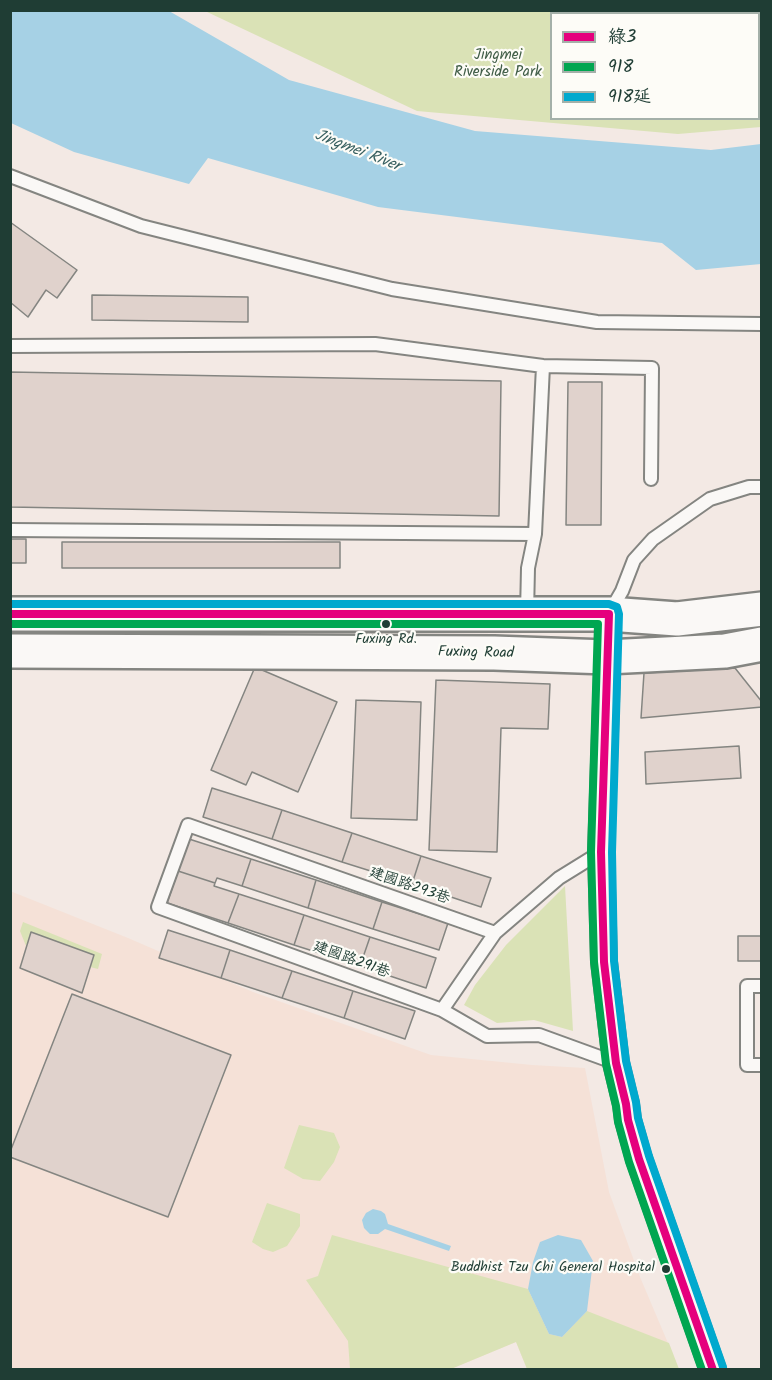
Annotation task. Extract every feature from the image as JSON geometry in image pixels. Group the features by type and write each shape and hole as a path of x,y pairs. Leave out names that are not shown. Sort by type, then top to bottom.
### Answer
{"main road":[{"path":"10,614 609,614 677,619 762,609"},
{"name":"Fuxing Road","path":"10,651 483,653 607,657 724,651 762,644"}],"street":[{"path":"609,614 601,852 604,962 616,1063 639,1159 713,1370"}],"lane":[{"path":"10,176 141,226 392,289 597,322 762,324"},
{"path":"10,346 375,344 543,366 652,368 651,479"},
{"path":"527,614 528,568 535,534 543,366"},
{"path":"609,614 622,591 634,560 653,539 710,499 749,486 762,487"},
{"path":"10,530 535,534"},
{"name":"建國路293巷","path":"188,825 495,933"},
{"name":"建國路291巷","path":"188,825 158,907 442,1010 487,1036 539,1035 616,1063"},
{"path":"442,1010 495,933 558,878 601,852"},
{"path":"762,986 747,986 747,1065 762,1065"}],"shaded area":[{"path":"10,891 128,938 253,992 431,1055 585,1068 609,1192 640,1277 679,1369 527,1369 516,1342 451,1369 11,1369"}],"green space":[{"name":"Jingmei Riverside Park","path":"205,11 761,11 761,127 678,134 417,111"},
{"path":"565,886 573,1031 534,1020 497,1023 464,1005 475,985 506,945"},
{"path":"23,922 102,954 98,969 90,967 31,932 26,946 20,931"},
{"path":"299,1125 334,1133 340,1147 334,1162 320,1181 303,1179 284,1168"},
{"path":"267,1203 300,1214 300,1226 287,1246 273,1252 252,1242"},
{"path":"332,1235 528,1289 549,1334 562,1337 587,1311 669,1343 679,1369 527,1369 516,1342 451,1369 350,1369 348,1341 306,1280 318,1276"}],"water":[{"name":"Jingmei River","path":"11,10 169,11 289,80 475,131 711,150 761,144 761,264 696,270 662,243 378,207 208,158 189,184 74,152 11,123"},
{"path":"373,1209 385,1214 388,1224 451,1246 449,1251 385,1229 378,1234 370,1234 364,1228 362,1220 366,1213"},
{"path":"558,1235 581,1240 593,1261 587,1311 562,1337 549,1334 528,1289 533,1262 540,1242"}],"building":[{"path":"10,222 77,270 57,298 46,290 28,317 10,302"},
{"path":"92,295 248,297 248,322 92,320"},
{"path":"10,372 501,381 499,516 10,507"},
{"path":"568,382 602,382 601,525 566,525"},
{"path":"10,539 26,539 26,563 10,563"},
{"path":"62,542 340,542 340,568 62,568"},
{"path":"255,667 337,702 298,792 252,772 246,785 211,770"},
{"path":"735,668 762,702 762,707 641,718 644,673"},
{"path":"436,680 550,684 548,729 501,728 497,852 429,850"},
{"path":"356,700 421,702 417,820 351,818"},
{"path":"739,746 741,778 646,784 645,752"},
{"path":"212,788 282,810 272,839 203,817"},
{"path":"282,810 352,833 342,862 272,839"},
{"path":"352,833 421,856 412,884 342,862"},
{"path":"189,839 251,859 242,886 217,878 215,883 178,871"},
{"path":"421,856 491,878 481,907 412,884"},
{"path":"251,859 316,880 308,908 242,886"},
{"path":"178,871 215,883 214,886 239,894 228,923 167,903"},
{"path":"316,880 382,902 373,929 308,908"},
{"path":"239,894 304,915 294,945 228,923"},
{"path":"382,902 448,923 439,950 373,929"},
{"path":"304,915 370,937 360,966 294,945"},
{"path":"168,930 230,950 221,978 159,958"},
{"path":"31,932 94,955 82,993 20,968"},
{"path":"738,936 762,936 762,961 738,961"},
{"path":"370,937 436,958 426,988 360,966"},
{"path":"230,950 292,971 282,998 221,978"},
{"path":"292,971 353,991 344,1018 282,998"},
{"path":"353,991 415,1011 405,1039 344,1018"},
{"path":"72,994 231,1055 168,1217 10,1157"}],"transit line":[{"name":"918延","path":"10,604 609,604 617,607 619,614 612,852 614,961 626,1061 649,1156 723,1367"},
{"name":"綠3","path":"10,614 609,614 601,852 604,962 616,1063 639,1159 713,1370"},
{"name":"918","path":"10,624 598,624 591,852 594,962 606,1064 629,1162 702,1370"}],"place":[{"name":"Fuxing Rd.","path":"386,624"},
{"name":"Buddhist Tzu Chi General Hospital","path":"666,1269"}]}
